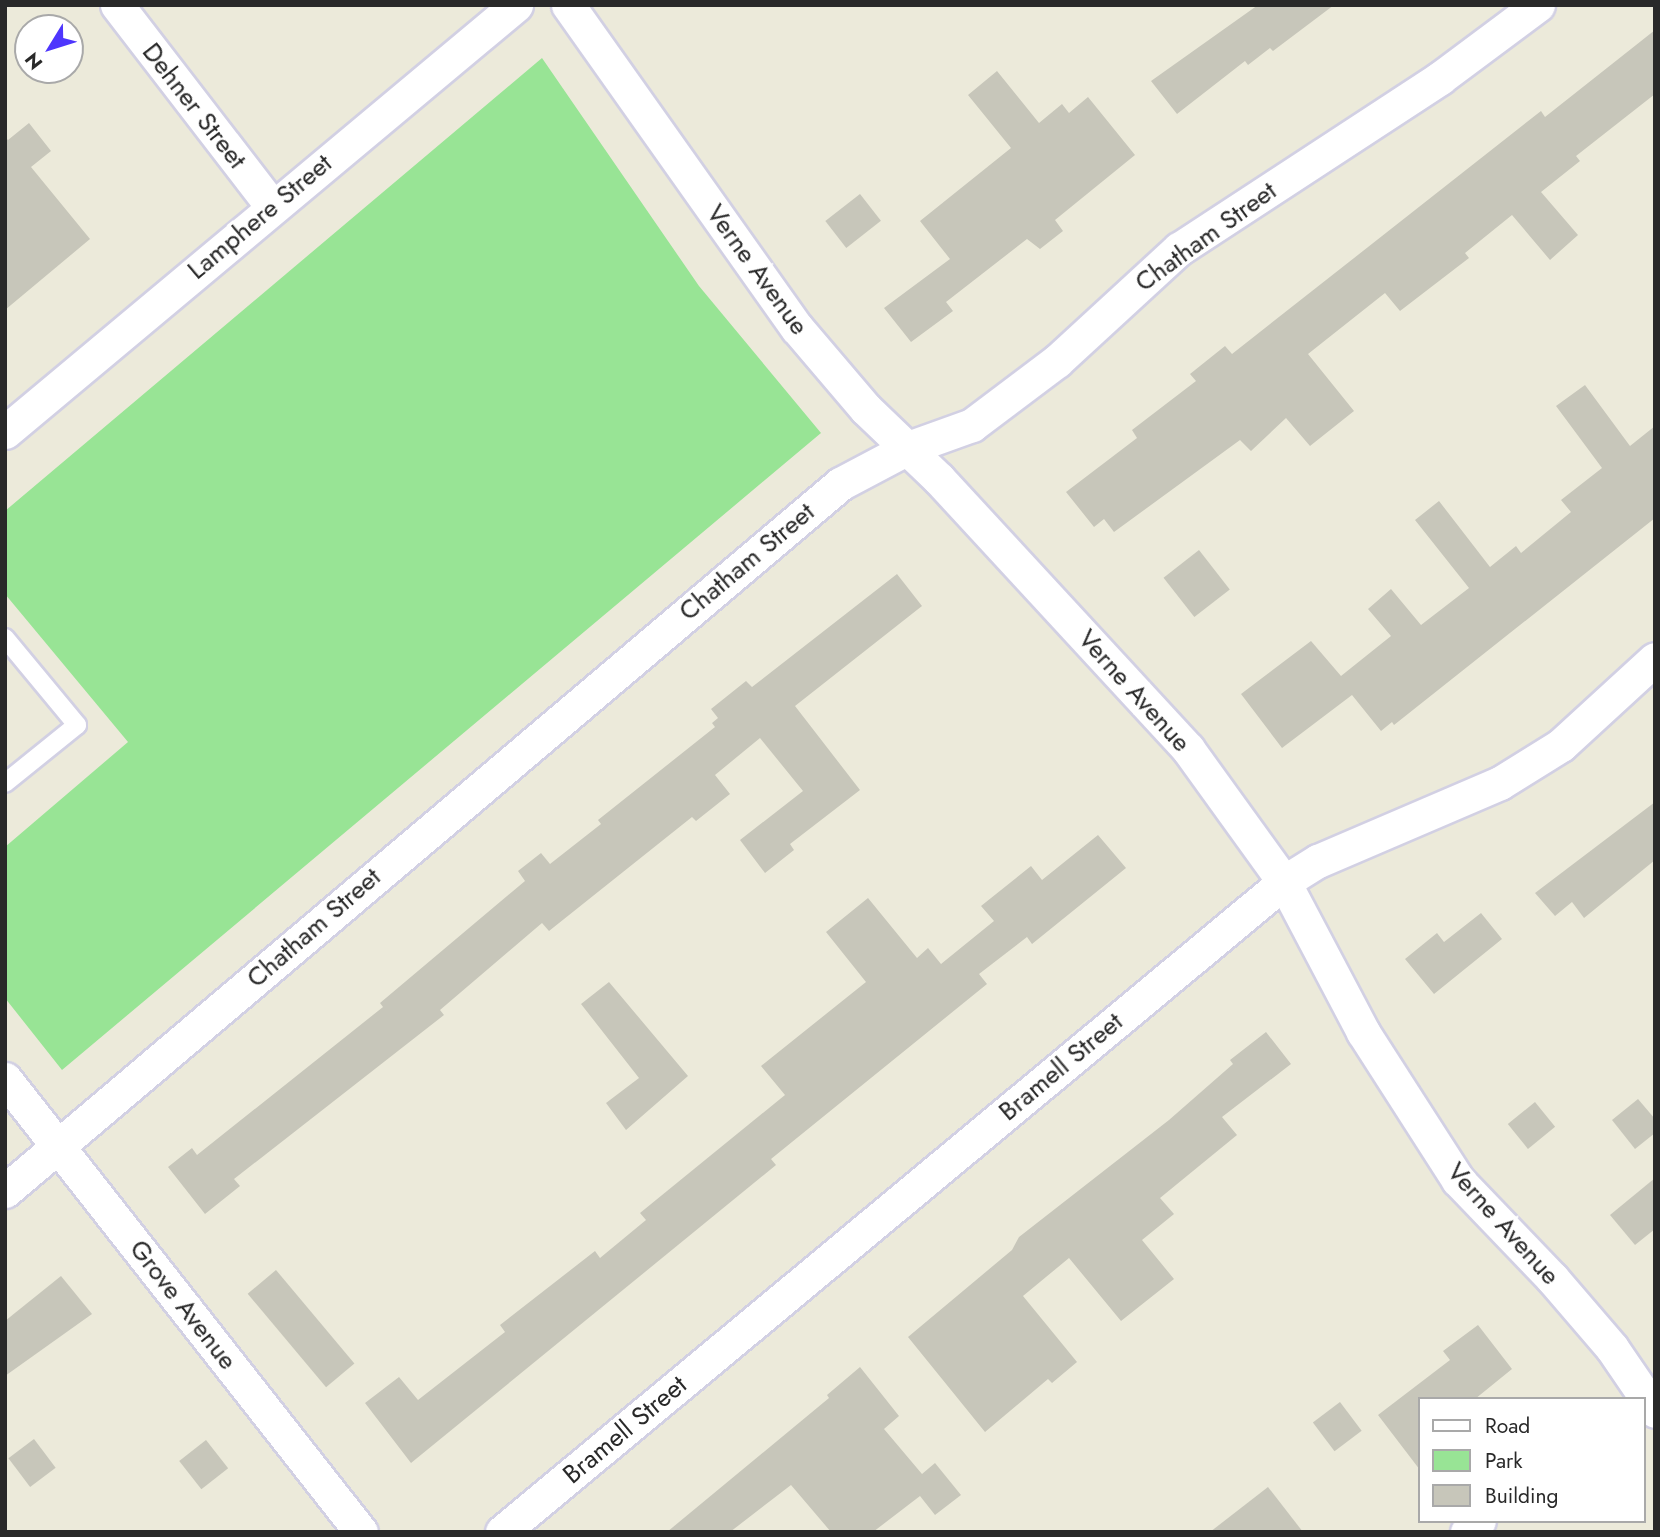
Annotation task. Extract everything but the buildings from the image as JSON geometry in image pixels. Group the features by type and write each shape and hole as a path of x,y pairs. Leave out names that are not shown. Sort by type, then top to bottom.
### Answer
{"street":[{"name":"Dehner Street","path":"117,5 272,206"},
{"name":"Lamphere Street","path":"5,432 272,206 516,5"},
{"name":"Verne Avenue","path":"568,5 797,328 866,409 908,448 1188,749 1284,882 1363,1032 1458,1180 1552,1278 1643,1391"},
{"name":"Chatham Street","path":"5,1191 840,484 908,448 972,425 1057,361 1179,249 1440,78 1538,5"},
{"name":"Bramell Street","path":"502,1532 1284,882 1318,862 1500,783 1561,745 1655,659"},
{"name":"Grove Avenue","path":"5,1079 360,1532"}],"lane":[{"path":"5,638 77,725 5,783"}],"green space":[{"path":"542,58 699,286 821,433 62,1070 5,998 5,847 128,742 5,594 5,511"}]}
